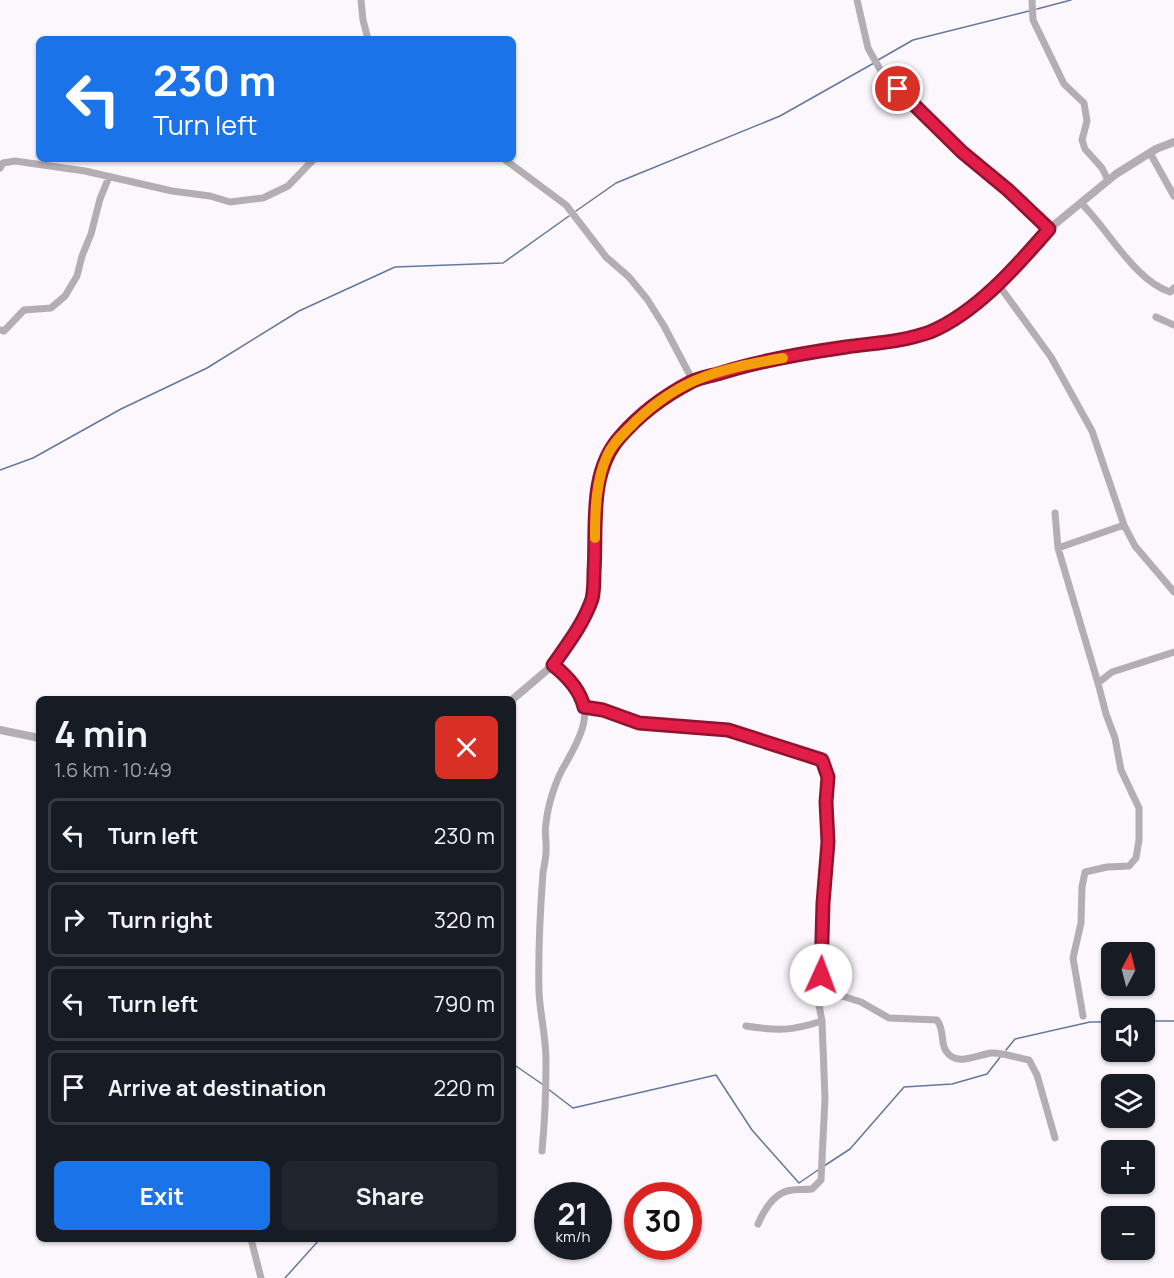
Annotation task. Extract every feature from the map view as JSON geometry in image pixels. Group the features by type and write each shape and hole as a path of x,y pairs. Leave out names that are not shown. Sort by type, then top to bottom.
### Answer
{"street":[{"path":"361,0 367,36"},
{"path":"857,0 868,48 882,73 962,152 1008,190 1049,229"},
{"path":"1031,2 1034,20 1064,84 1084,103 1087,121 1082,140 1084,149 1102,168 1108,180"},
{"path":"516,696 553,665 575,634 592,598 595,515 601,473 608,454 619,438 648,408 693,381 755,363 847,347 893,342 931,331 962,314 998,284 1049,229 1108,180 1150,153 1174,142"},
{"path":"1150,153 1174,196"},
{"path":"0,168 3,163 15,161 210,196 230,202 262,198 288,186 311,162"},
{"path":"508,162 566,205 606,257 629,277 647,299 664,326 693,381"},
{"path":"0,330 4,331 24,310 51,308 65,296 77,276 109,177"},
{"path":"1081,203 1096,218 1114,244 1141,272 1159,288 1170,292 1174,288"},
{"path":"998,284 1051,357 1092,431 1124,525 1135,546 1174,592"},
{"path":"1156,317 1174,325"},
{"path":"1055,513 1058,548 1115,738 1121,770 1139,808 1139,840 1136,858 1129,866 1107,867 1085,872 1082,887 1081,924 1073,958 1083,1016"},
{"path":"1058,548 1124,525"},
{"path":"1098,683 1112,672 1174,652"},
{"path":"542,1151 547,1098 544,1077 546,1060 539,993 539,938 546,852 545,824 565,765 582,733 586,714 566,675 553,665"},
{"path":"584,707 603,710 639,723 728,730 822,760 828,777 826,802 828,842 819,1005 822,1021 825,1098 821,1180 812,1189 790,1190 778,1195 766,1207 758,1224"},
{"path":"0,729 36,737"},
{"path":"820,989 861,1002 889,1018 937,1020 942,1027 945,1050 951,1057 969,1060 992,1053 1029,1060 1055,1138"},
{"path":"746,1026 779,1031 822,1021"},
{"path":"252,1242 261,1278"}],"waterway":[{"path":"1037,9 1071,0"},
{"path":"878,60 913,40 1029,11"},
{"path":"576,211 616,183 780,116 874,63"},
{"path":"0,470 33,458 121,409 207,368 299,311 395,267 503,263 569,216"},
{"path":"1155,1021 1174,1021"},
{"path":"1006,1050 1015,1039 1090,1022 1101,1022"},
{"path":"824,1166 850,1149 904,1087 952,1084 987,1074 1001,1056"},
{"path":"516,1066 542,1084"},
{"path":"548,1089 573,1108 716,1075 752,1130 799,1183 818,1170"},
{"path":"285,1278 317,1242"}],"slow traffic":[{"path":"595,538 595,515 601,473 608,454 619,438 648,408 693,381 755,363 783,358"}],"route":[{"path":"821,975 828,842 826,802 828,777 822,760 749,739 728,730 639,723 603,710 584,707 566,675 553,665 575,634 592,598 595,515 601,473 608,454 619,438 648,408 693,381 755,363 847,347 893,342 931,331 962,314 998,284 1049,229 1008,190 962,152 898,89"}]}
